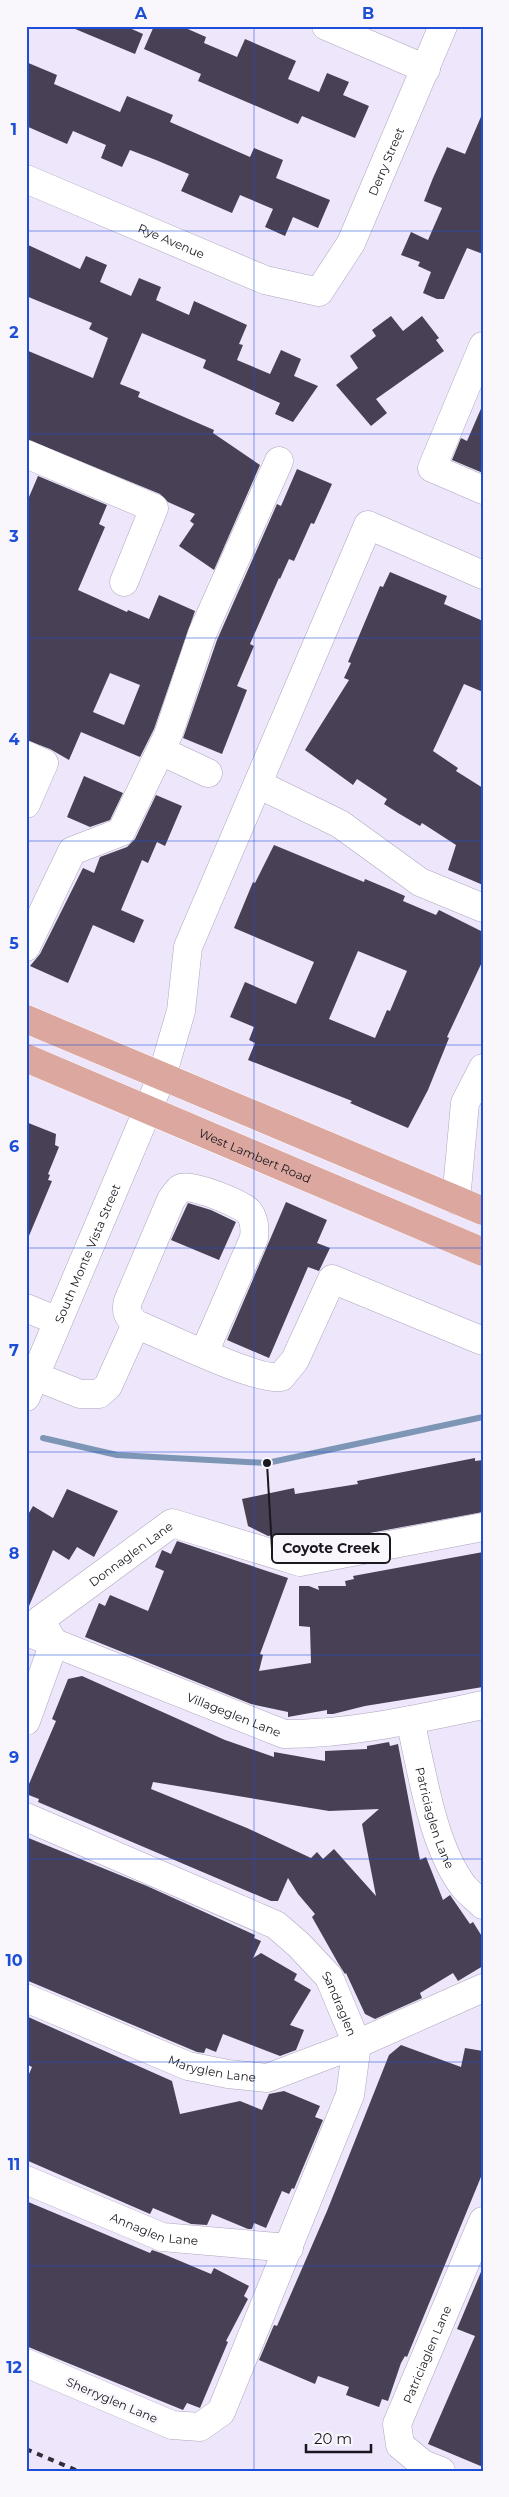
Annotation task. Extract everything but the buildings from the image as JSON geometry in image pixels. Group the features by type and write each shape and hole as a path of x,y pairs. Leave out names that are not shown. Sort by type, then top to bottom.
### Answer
{"main road":[{"path":"26,1019 483,1211"},
{"name":"West Lambert Road","path":"26,1058 483,1252"}],"street":[{"path":"326,26 426,68"},
{"name":"Derry Street","path":"319,292 351,244 443,26"},
{"name":"Rye Avenue","path":"26,179 265,280 319,292"},
{"path":"483,346 432,468 483,490"},
{"path":"26,454 154,508 124,582"},
{"path":"26,947 72,851 121,832 168,736 202,634 279,461"},
{"name":"South Monte Vista Street","path":"31,1386 162,1076 181,1011 188,947 368,525 483,575"},
{"path":"161,751 208,773"},
{"path":"26,755 44,763 26,804"},
{"path":"258,784 340,824 420,882 483,908"},
{"path":"456,1200 465,1103 483,1068"},
{"path":"204,1352 254,1238 254,1229 248,1211 213,1194 188,1187 180,1188 171,1200 128,1301 126,1309 128,1316 136,1324 266,1378 281,1377 295,1360 332,1280 483,1341"},
{"path":"26,1308 58,1321"},
{"path":"31,1386 80,1394 99,1394 108,1386 136,1324"},
{"name":"Donnaglen Lane","path":"54,1643 40,1620 172,1523 300,1562 483,1527"},
{"name":"Villageglen Lane","path":"26,1632 284,1734 318,1734 410,1720 483,1705"},
{"path":"26,1721 54,1643"},
{"name":"Patriciaglen Lane","path":"410,1720 434,1824 450,1863 464,1886 483,1906"},
{"name":"Sandraglen","path":"26,1816 276,1926 299,1946 329,1977 357,2044 350,2095 289,2248 221,2412 200,2427"},
{"name":"Maryglen Lane","path":"26,1998 188,2066 228,2074 267,2078 357,2044 483,1988"},
{"name":"Annaglen Lane","path":"26,2180 162,2237 289,2248"},
{"name":"Patriciaglen Lane","path":"441,2471 423,2464 400,2445 397,2424 483,2221"},
{"name":"Sherryglen Lane","path":"26,2363 172,2426 200,2427"}],"waterway":[{"path":"43,1438 117,1455 267,1463 483,1417"}],"railway":[{"path":"26,2449 78,2471"}],"place":[{"name":"Coyote Creek","path":"267,1463"}]}
